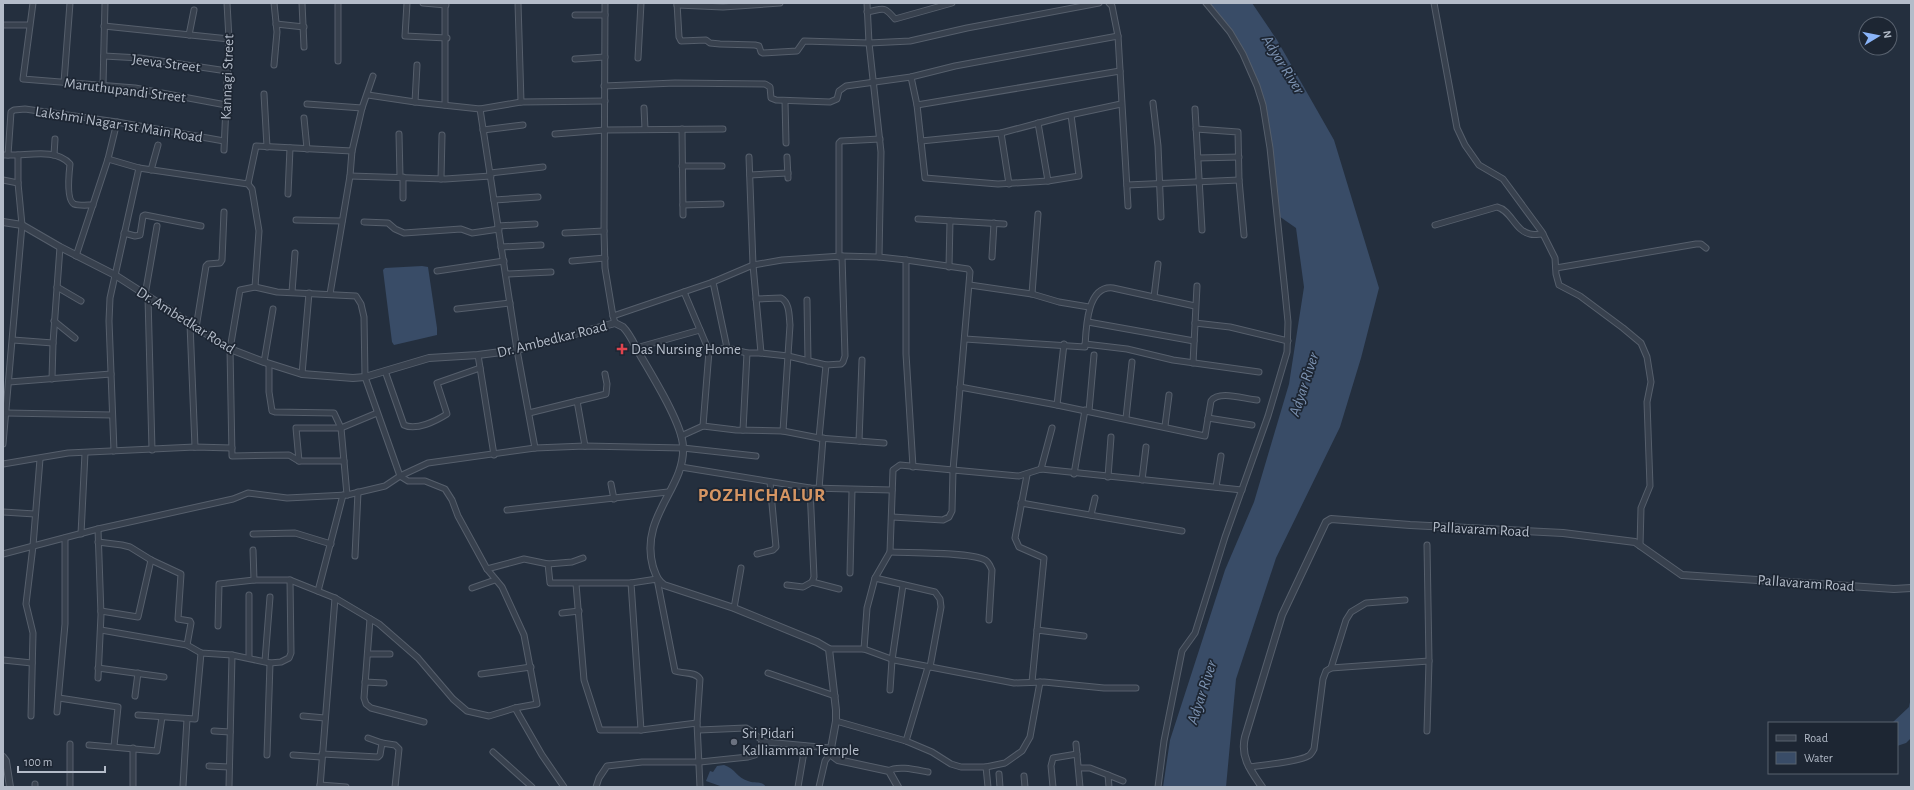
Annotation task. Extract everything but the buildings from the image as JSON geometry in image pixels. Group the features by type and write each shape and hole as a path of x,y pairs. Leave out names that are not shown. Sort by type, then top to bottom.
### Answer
{"street":[{"path":"3,25 30,25 33,3"},
{"path":"64,82 70,3"},
{"path":"103,85 105,3"},
{"name":"Kannagi Street","path":"224,150 229,39 227,3"},
{"path":"274,3 276,24 274,65"},
{"path":"302,3 304,47"},
{"path":"338,3 338,60"},
{"path":"408,3 405,36 447,38"},
{"path":"423,3 446,4 447,38 445,105"},
{"path":"518,3 521,102"},
{"path":"605,3 605,258 615,323 626,330 661,391 681,436 683,448 681,467 655,521 651,540 652,563 657,579 675,671 682,674 695,674 700,679 697,723 699,730 700,787"},
{"path":"638,58 641,3"},
{"path":"780,3 724,5 677,4 679,37 681,41 706,40 710,43 755,45 759,46 761,52 764,53 797,51 804,42 869,43 910,41 967,28 1099,3"},
{"path":"867,3 869,43 875,82 880,139 879,257"},
{"path":"867,12 885,9 888,10 895,19 952,3"},
{"path":"1109,3 1112,6 1118,36 1128,206"},
{"path":"1158,787 1164,740 1182,652 1194,633 1225,536 1282,371 1288,341 1285,292 1270,148 1263,105 1257,86 1243,54 1230,32 1206,3"},
{"path":"1434,3 1457,128 1465,145 1479,165 1503,179 1543,234 1555,258 1559,285 1580,296 1624,328 1641,343 1647,357 1651,382 1647,402 1650,486 1641,508 1640,546"},
{"path":"189,35 194,10"},
{"path":"575,15 605,15"},
{"path":"276,24 304,27"},
{"name":"Maruthupandi Street","path":"30,25 23,79 135,88 226,104"},
{"path":"104,26 229,39"},
{"path":"604,86 675,83 765,84 770,87 771,98 776,100 830,102 837,99 839,91 842,87 911,77 955,66 1118,36"},
{"name":"Jeeva Street","path":"104,56 140,58 227,71"},
{"path":"575,59 605,57"},
{"path":"414,102 417,65"},
{"path":"917,105 1120,71"},
{"path":"330,294 350,176 352,151 362,108 368,95 373,76"},
{"path":"911,77 917,105 925,178 1009,184 1048,181 1080,176 1071,115"},
{"path":"264,94 267,147"},
{"path":"368,95 414,102 480,109 521,102 605,101"},
{"path":"785,101 786,143"},
{"path":"307,104 362,108"},
{"path":"921,141 1001,133 1121,104"},
{"path":"1153,104 1160,184 1161,217"},
{"path":"644,108 645,129"},
{"name":"Lakshmi Nagar 1st Main Road","path":"5,155 11,115 14,110 25,109 117,122 224,141"},
{"path":"480,109 517,350 536,448"},
{"path":"1195,109 1202,230"},
{"path":"304,118 307,149"},
{"path":"76,256 108,159 117,122"},
{"path":"1038,123 1048,181"},
{"path":"483,130 523,125"},
{"path":"682,129 683,215"},
{"path":"555,134 605,130 723,129"},
{"path":"1196,129 1238,132 1239,180 1244,235"},
{"path":"1001,133 1009,184"},
{"path":"399,134 403,198"},
{"path":"441,179 442,135"},
{"path":"54,155 55,139"},
{"path":"709,351 727,348 747,353 788,356 826,365 841,364 845,356 840,256 839,143 841,141 849,140 880,139"},
{"path":"151,170 158,145"},
{"path":"248,184 256,146 352,151"},
{"path":"288,194 290,148"},
{"path":"5,155 54,155 66,160 70,164 70,201 75,205 93,205"},
{"path":"3,444 22,225 18,183 18,155"},
{"path":"749,157 753,265 761,353"},
{"path":"750,175 788,176 786,157"},
{"path":"1198,158 1239,157"},
{"path":"108,159 139,168 248,184 252,189 259,231 255,287"},
{"path":"682,166 722,166"},
{"path":"350,176 441,179 490,175 543,167"},
{"path":"114,451 109,321 110,298 139,168"},
{"path":"3,180 18,183"},
{"path":"1127,185 1239,180"},
{"path":"494,200 538,197"},
{"path":"683,205 721,204"},
{"path":"1435,225 1497,207 1504,210 1524,232 1529,234 1543,234"},
{"path":"196,328 206,266 208,264 220,263 222,260 224,212"},
{"path":"124,233 140,236 143,216 147,214 201,226"},
{"path":"1032,294 1038,214"},
{"path":"918,219 1004,224"},
{"path":"296,220 342,221"},
{"path":"949,267 950,221"},
{"name":"Dr. Ambedkar Road","path":"3,222 22,225 76,256 115,275 230,349 302,374 353,378 365,377 430,358 478,355 517,350 615,323"},
{"path":"364,222 388,223 395,230 404,233 461,229 472,233 498,227 535,224"},
{"path":"992,257 994,223"},
{"path":"152,450 147,296 157,226"},
{"path":"565,233 604,232"},
{"path":"1556,268 1696,244 1701,244 1706,248"},
{"path":"501,247 541,245"},
{"path":"52,379 54,321 60,247"},
{"path":"292,292 295,253"},
{"path":"613,316 713,282 753,265 782,260 840,256 879,257 969,270 970,285 953,470 952,511 949,517 943,520 892,517"},
{"path":"572,261 605,258"},
{"path":"906,260 906,354 913,467"},
{"path":"437,270 504,261"},
{"path":"1154,297 1158,264"},
{"path":"506,274 551,272"},
{"path":"713,282 727,348"},
{"path":"970,285 1032,294 1059,302 1089,307"},
{"path":"1193,363 1195,306 1198,286"},
{"path":"57,287 81,301"},
{"path":"218,626 219,584 254,580 290,580 335,598 379,624 418,658 453,699 467,710 489,716 515,708 537,704 524,634 502,587 487,569 458,516 452,500 445,490 426,481 408,481 400,476 365,377 364,317 359,299 356,296 277,292 255,287 240,290 230,349 232,456 289,455 299,461 344,461"},
{"path":"1085,344 1089,307 1099,291 1106,288 1195,306"},
{"path":"684,292 709,351 702,426"},
{"path":"302,374 309,293"},
{"path":"756,299 777,297 784,300 788,308 788,356 784,431"},
{"path":"807,300 808,361"},
{"path":"457,309 510,303"},
{"path":"273,309 267,363 272,411 334,413 341,428 345,495 318,591"},
{"path":"54,321 75,338"},
{"path":"1088,322 1194,341"},
{"path":"1195,323 1223,326 1288,341"},
{"path":"190,324 195,447"},
{"path":"636,348 700,330"},
{"path":"965,338 1064,344 1084,347 1085,344 1127,349 1173,360 1258,372"},
{"path":"13,340 53,343"},
{"path":"1057,405 1064,344"},
{"path":"743,430 747,353"},
{"path":"478,355 494,455"},
{"path":"1074,474 1087,411 1094,355"},
{"path":"859,441 862,360"},
{"path":"1126,418 1132,362"},
{"path":"819,489 826,365"},
{"path":"385,371 404,425 409,428 437,420 447,414 437,383 480,368"},
{"path":"9,382 111,374"},
{"path":"529,413 606,394 607,384 604,374"},
{"path":"960,387 1126,418 1205,436 1211,401 1217,396 1257,400"},
{"path":"1165,426 1169,395"},
{"path":"577,401 585,446"},
{"path":"6,413 112,415"},
{"path":"299,461 296,428 341,428 377,413"},
{"path":"1208,418 1252,425"},
{"path":"681,436 702,426 743,430 784,431 821,438 884,443"},
{"path":"1041,469 1052,428"},
{"path":"1108,477 1112,437"},
{"path":"3,554 98,529 233,499 248,493 287,498 345,495 385,486 400,476 428,463 536,448 585,446 683,448 756,456"},
{"path":"3,464 40,459 68,453 195,447 232,448"},
{"path":"1142,480 1146,447"},
{"path":"81,534 85,453"},
{"path":"1216,487 1221,456"},
{"path":"31,716 33,632 26,604 33,546 40,459"},
{"path":"864,649 867,608 875,578 890,552 894,470 900,465 1019,476 1027,475 1041,469 1074,474 1242,490"},
{"path":"681,467 819,489 892,490"},
{"path":"1027,475 1021,504 1016,543 1019,546 1044,558 1032,682"},
{"path":"757,554 776,548 770,482"},
{"path":"611,484 614,499"},
{"path":"810,488 812,582"},
{"path":"850,573 852,490"},
{"path":"355,556 358,492"},
{"path":"507,510 668,492"},
{"path":"1091,515 1095,498"},
{"path":"1021,504 1182,531"},
{"path":"3,512 36,514"},
{"name":"Pallavaram Road","path":"1262,787 1249,768 1244,756 1243,746 1278,626 1326,522 1331,519 1410,525 1564,533 1635,542 1682,575 1894,589 1911,588"},
{"path":"98,529 101,611 98,678"},
{"path":"253,534 295,534 331,544"},
{"path":"57,712 65,624 65,538"},
{"path":"98,542 122,544 181,574 178,619 190,621 192,623 187,645"},
{"path":"1426,731 1429,661 1427,545"},
{"path":"253,550 254,580"},
{"path":"890,552 967,556 984,560 989,563 992,570 989,620"},
{"path":"487,569 524,559 548,564 572,562 583,558"},
{"path":"101,611 138,617 152,560"},
{"path":"548,564 550,583 631,583 657,579 664,585 734,608 817,642 829,649 864,649 892,660 1014,683 1040,682 1104,688 1136,688"},
{"path":"734,608 742,568"},
{"path":"875,578 935,592 940,599 941,607 929,667 906,741"},
{"path":"101,630 187,645 201,652 232,655 268,662 281,662 289,658 291,653 290,580"},
{"path":"472,588 495,580"},
{"path":"787,585 803,588 812,582 839,588"},
{"path":"631,583 641,730"},
{"path":"576,584 584,680 600,730 641,730 697,723"},
{"path":"890,690 892,660 903,585"},
{"path":"249,595 249,658"},
{"path":"267,755 270,597"},
{"path":"335,598 321,755 320,786 346,787"},
{"path":"1331,668 1346,620 1351,612 1366,604 1405,600"},
{"path":"562,613 579,611"},
{"path":"370,619 364,698 366,704 371,708 424,722"},
{"path":"1037,630 1084,636"},
{"path":"819,787 823,767 830,751 836,721 835,696 829,649"},
{"path":"138,715 195,719 201,652"},
{"path":"368,654 390,654"},
{"path":"229,787 232,655"},
{"path":"3,660 32,663"},
{"path":"1249,768 1308,757 1312,753 1314,749 1323,679 1326,671 1331,668 1429,661"},
{"path":"481,674 531,667"},
{"path":"98,668 164,677"},
{"path":"135,696 138,673"},
{"path":"768,673 835,696"},
{"path":"366,682 384,683"},
{"path":"836,721 906,741 932,752 951,764 961,767 986,767 1005,763 1022,750 1030,737 1040,682"},
{"path":"59,698 118,707 114,746"},
{"path":"515,708 542,755 564,787"},
{"path":"303,716 325,718"},
{"path":"89,746 114,746 157,751 162,717"},
{"path":"184,786 186,719"},
{"path":"699,730 746,728 763,741 805,746 830,751 838,760 888,771 892,774 898,787"},
{"path":"214,732 230,732"},
{"path":"368,738 382,743 395,744 399,747 395,787"},
{"path":"596,787 599,778 607,766 642,762 700,762 755,754 763,741"},
{"path":"293,755 378,757 380,755 382,743"},
{"path":"70,744 70,787"},
{"path":"1076,744 1080,787"},
{"path":"798,787 805,746"},
{"path":"133,748 133,787"},
{"path":"493,752 532,787"},
{"path":"1053,787 1051,766 1053,758 1077,754"},
{"path":"3,757 6,761 10,787"},
{"path":"209,766 229,766"},
{"path":"986,767 988,787"},
{"path":"1079,768 1090,768 1123,781"},
{"path":"888,771 892,769 912,769 928,772"},
{"path":"999,774 1000,787"},
{"path":"1108,775 1110,787"},
{"path":"1024,776 1025,787"},
{"path":"523,787 526,782"}],"water":[{"name":"Adyar River","path":"1205,3 1252,3 1277,40 1334,140 1379,288 1361,358 1340,427 1276,558 1236,679 1226,787 1163,787 1170,740 1225,570 1254,502 1289,384 1304,287 1296,228 1276,214 1272,161 1257,84 1225,25"},
{"path":"428,267 437,335 394,345 392,342 383,270 385,268"},
{"path":"1911,697 1911,738 1906,743 1898,746 1898,722 1893,722 1909,707"},
{"path":"724,765 744,780 760,783 766,787 723,787 706,781 710,771 713,772 717,766"}],"place":[{"name":"Das Nursing Home","path":"622,349"},
{"name":"Sri Pidari Kalliamman Temple","path":"734,742"}],"district":[{"name":"POZHICHALUR","path":"762,494"}]}
